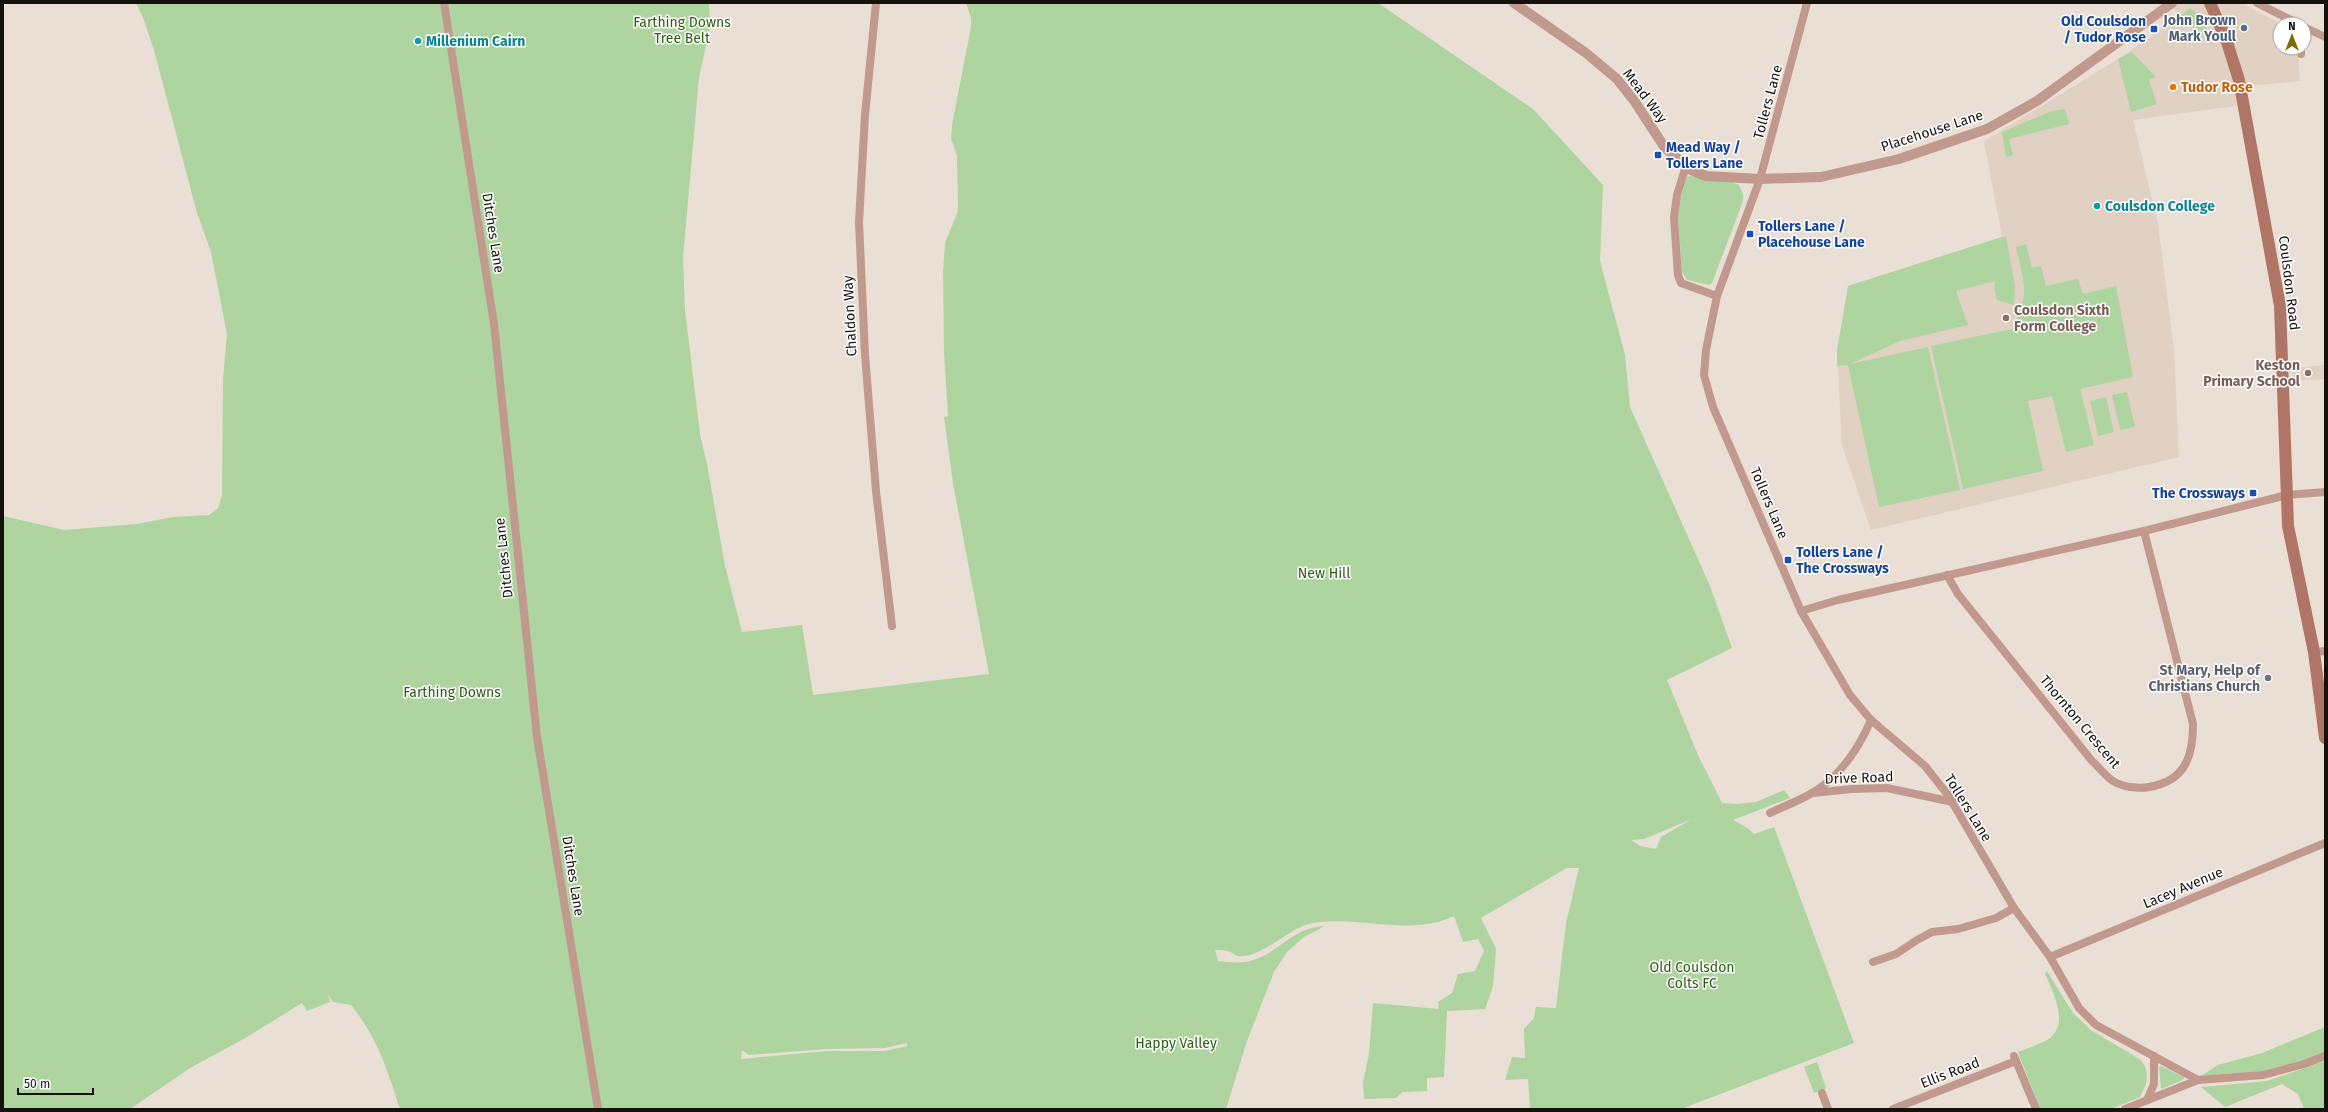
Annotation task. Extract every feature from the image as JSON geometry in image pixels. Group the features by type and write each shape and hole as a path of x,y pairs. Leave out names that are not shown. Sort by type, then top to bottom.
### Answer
{"main road":[{"name":"Coulsdon Road","path":"2210,3 2226,39 2239,80 2280,306 2288,526 2319,651 2325,738"}],"street":[{"name":"Ditches Lane","path":"444,3 494,324 537,736 598,1109"},
{"name":"Chaldon Way","path":"876,3 866,115 859,222 865,355 876,491 892,626"},
{"name":"Mead Way","path":"1514,3 1586,53 1617,79 1635,102 1665,148 1686,166 1706,176 1760,179"},
{"name":"Tollers Lane","path":"1807,3 1760,179 1717,296 1706,350 1704,375 1713,407 1801,611 1850,696 1871,720 1925,766 1953,802 1968,831 2014,908 2050,957 2079,1008 2096,1025 2198,1080"},
{"name":"Placehouse Lane","path":"1760,179 1821,177 1898,160 1987,129 2037,101 2172,3"},
{"path":"2257,3 2283,16"},
{"path":"2312,30 2325,37"},
{"path":"1686,166 1676,195 1674,217 1678,275 1681,283 1717,296"},
{"path":"1801,611 1838,600 2144,531 2287,496 2325,492"},
{"name":"Thornton Crescent","path":"1947,575 1958,594 2092,761 2113,781 2139,789 2164,785 2182,770 2193,744 2193,724 2144,531"},
{"name":"Drive Road","path":"1770,813 1813,793 1851,758 1863,739 1871,720"},
{"name":"Drive Road","path":"1813,793 1852,789 1887,788 1953,802"},
{"name":"Lacey Avenue","path":"2050,957 2325,843"},
{"path":"1873,962 1896,954 1916,940 1932,932 1958,929 1996,918 2014,908"},
{"path":"2147,1100 2154,1084 2154,1056"},
{"path":"2125,1109 2198,1080 2263,1075 2304,1064 2325,1056"},
{"name":"Ellis Road","path":"1893,1109 2015,1058 2036,1109"},
{"path":"1822,1093 1828,1109"}],"shaded area":[{"name":"Coulsdon Sixth Form College","path":"2170,3 2241,3 2272,19 2272,56 2298,56 2300,81 2251,86 2235,106 2133,120 2158,224 2174,350 2179,457 1871,530 1842,445 1837,351 1848,286 2002,237 1984,141 2118,59 2179,17"},
{"name":"Keston Primary School","path":"2325,365 2325,379 2292,381 2292,368"}],"green space":[{"path":"136,3 709,3 710,28 699,77 683,258 685,310 700,434 707,464 725,566 742,632 802,625 813,695 989,674 953,483 944,417 948,416 944,352 943,273 945,243 958,211 957,155 951,139 952,125 971,27 971,18 966,3 1378,3 1533,109 1603,185 1600,261 1625,355 1630,407 1710,586 1732,648 1667,680 1698,755 1722,803 1736,804 1756,802 1784,790 1790,798 1733,820 1746,827 1754,834 1774,827 1854,1043 1681,1109 1530,1109 1528,1079 1505,1080 1512,1057 1525,1058 1524,1029 1534,1018 1536,1007 1556,1008 1566,923 1579,868 1567,868 1481,918 1496,949 1493,986 1485,1009 1447,1011 1444,1077 1427,1078 1427,1091 1402,1092 1396,1098 1364,1099 1363,1082 1369,1054 1373,1003 1439,1009 1438,1002 1452,993 1458,974 1475,971 1484,951 1478,939 1463,942 1454,916 1437,922 1420,925 1348,921 1313,923 1294,930 1257,953 1247,956 1238,956 1228,951 1215,950 1218,961 1249,961 1263,956 1295,935 1314,927 1325,926 1304,937 1287,952 1274,972 1247,1041 1226,1109 400,1109 386,1067 368,1030 351,1005 333,1002 328,994 330,1002 307,1011 302,1003 247,1037 190,1068 130,1109 3,1109 3,516 64,530 137,524 173,517 209,515 218,508 222,495 223,379 227,334 211,252 197,213 154,50 144,20","holes":["1692,819 1661,837 1656,849 1640,846 1631,840 1644,839","907,1043 907,1046 885,1051 827,1051 741,1059 742,1050 749,1055 827,1049 885,1048"]},
{"path":"2190,8 2203,18 2211,45 2189,19 2179,17"},
{"path":"2132,52 2156,77 2149,80 2157,104 2131,112 2118,59"},
{"path":"2065,109 2069,124 2009,139 2013,155 2006,157 2002,132 2052,111"},
{"path":"1691,176 1730,181 1739,185 1743,194 1743,201 1712,283 1709,285 1687,280 1682,272 1678,213 1680,200 1687,177"},
{"path":"2006,237 2015,286 2014,305 1997,300 1994,288 1995,281 1956,291 1968,325 1900,341 1850,364 1928,347 1960,490 1879,507 1848,365 1837,366 1837,351 1848,286"},
{"path":"2026,244 2032,268 2041,266 2046,286 2078,279 2083,294 2116,286 2133,377 2080,389 2094,445 2066,452 2052,396 2028,401 2043,471 1963,489 1931,346 2012,329 2018,317 2024,297 2023,280 2016,247"},
{"path":"2127,392 2135,427 2120,430 2112,395"},
{"path":"2106,397 2114,432 2098,436 2090,401"},
{"path":"2047,971 2073,1013 2091,1030 2141,1060 2146,1070 2147,1078 2145,1087 2140,1097 2111,1109 2040,1109 2018,1052 2047,1040 2054,1034 2058,1026 2058,1008 2045,974"},
{"path":"2325,1027 2325,1052 2308,1059 2263,1071 2201,1076 2218,1065 2262,1053"},
{"path":"2325,1061 2325,1109 2304,1109 2298,1094 2282,1084 2225,1107 2201,1087 2267,1081"},
{"path":"1817,1062 1826,1088 1814,1093 1804,1067"},
{"path":"2161,1066 2184,1077 2183,1080 2161,1089 2159,1067"}],"place":[{"name":"John Brown Mark Youll","path":"2244,28"},
{"name":"Old Coulsdon / Tudor Rose","path":"2154,29"},
{"name":"Millenium Cairn","path":"418,41"},
{"name":"Tudor Rose","path":"2173,87"},
{"name":"Mead Way / Tollers Lane","path":"1658,155"},
{"name":"Coulsdon College","path":"2097,206"},
{"name":"Tollers Lane / Placehouse Lane","path":"1750,234"},
{"name":"Coulsdon Sixth Form College","path":"2006,318"},
{"name":"Keston Primary School","path":"2308,373"},
{"name":"The Crossways","path":"2253,493"},
{"name":"Tollers Lane / The Crossways","path":"1788,560"},
{"name":"St Mary, Help of Christians Church","path":"2268,678"}],"park label":[{"name":"Farthing Downs Tree Belt","path":"682,30"},
{"name":"New Hill","path":"1324,573"},
{"name":"Farthing Downs","path":"452,692"},
{"name":"Old Coulsdon Colts FC","path":"1692,976"},
{"name":"Happy Valley","path":"1176,1043"}]}
